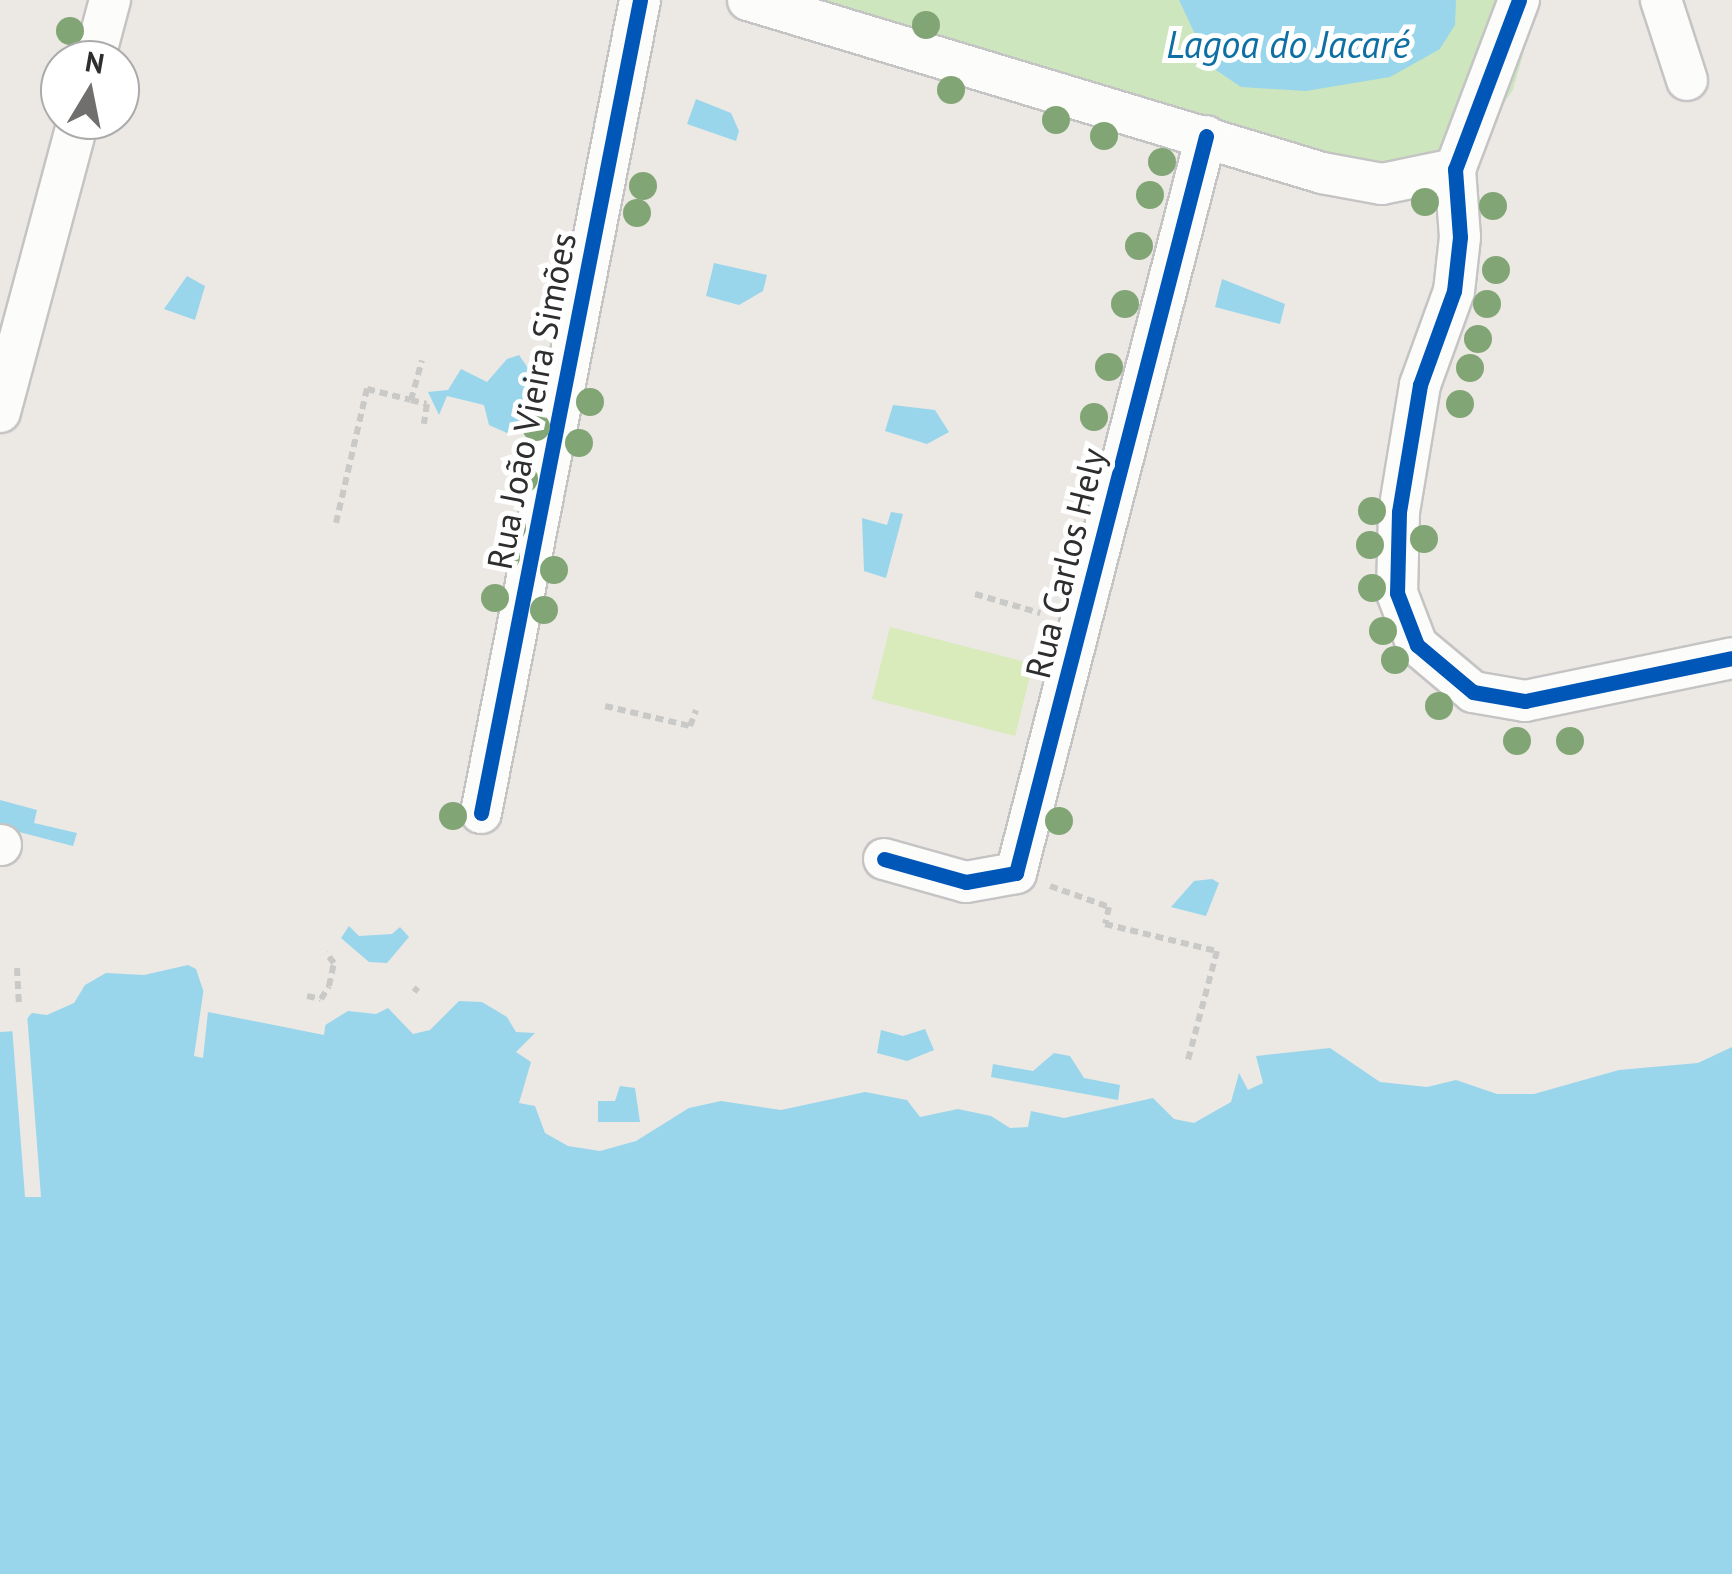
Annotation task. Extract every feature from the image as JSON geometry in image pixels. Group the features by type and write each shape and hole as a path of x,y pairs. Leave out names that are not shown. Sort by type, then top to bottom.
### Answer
{"street":[{"path":"99,40 110,0"},
{"name":"Rua João Vieira Simões","path":"481,813 640,0"},
{"path":"748,0 1322,173 1382,184 1455,169"},
{"path":"1519,0 1455,169 1460,237 1454,291 1420,385 1398,512 1397,593 1417,644 1474,692 1525,702 1732,658"},
{"path":"1661,0 1687,80"},
{"name":"Rua Carlos Hely","path":"1016,873 1206,136"},
{"path":"0,412 73,140"},
{"path":"884,859 966,882 1016,873"}],"path":[{"path":"411,400 422,360"},
{"path":"336,523 367,389 427,404 424,424"},
{"path":"975,594 1040,613"},
{"path":"604,706 690,726 696,710"},
{"path":"1016,873 1109,907 1105,924 1217,951 1188,1060"},
{"path":"307,996 321,998 329,986 334,963 326,954"},
{"path":"17,968 20,1007"}],"green space":[{"path":"790,0 1538,0 1513,90 1479,138 1401,170 1344,164"},
{"path":"890,627 1033,664 1015,736 872,699"}],"water":[{"name":"Lagoa do Jacaré","path":"1179,0 1456,0 1455,25 1440,49 1390,77 1306,91 1241,87 1210,66"},
{"path":"696,99 731,113 739,131 736,141 687,124"},
{"path":"714,263 767,275 763,291 739,305 706,296"},
{"path":"187,276 205,286 195,320 164,309"},
{"path":"1222,279 1285,304 1280,324 1215,307"},
{"path":"519,355 532,374 524,394 529,413 519,430 507,433 489,425 484,405 447,396 439,415 428,392 448,390 461,369 487,382 507,359"},
{"path":"893,405 935,410 949,432 927,444 885,431"},
{"path":"891,512 903,514 886,578 864,571 862,518 887,525"},
{"path":"0,800 37,810 34,823 77,833 73,846 0,827"},
{"path":"1212,879 1219,883 1206,916 1171,907 1194,881"},
{"path":"349,926 359,936 392,934 400,927 409,937 387,963 369,962 341,938"},
{"path":"188,965 196,969 203,990 322,1027 348,1011 376,1014 388,1008 413,1034 430,1030 459,1001 482,1002 507,1017 516,1032 535,1033 516,1052 531,1062 519,1103 535,1106 545,1133 568,1146 600,1151 636,1141 689,1108 721,1101 781,1110 865,1092 907,1100 920,1117 958,1109 991,1116 1010,1128 1028,1127 1031,1111 1064,1118 1153,1098 1174,1119 1194,1123 1231,1102 1239,1073 1248,1090 1263,1083 1256,1056 1330,1048 1380,1082 1427,1087 1456,1080 1497,1094 1534,1094 1619,1070 1698,1063 1732,1047 1732,1574 0,1574 0,1032 16,1031 32,1013 47,1015 74,1003 85,985 106,973 144,975"},
{"path":"925,1029 934,1050 907,1061 877,1053 881,1030 903,1036"},
{"path":"1054,1053 1070,1056 1084,1078 1120,1085 1118,1100 991,1077 993,1064 1033,1071"},
{"path":"620,1086 635,1088 640,1122 598,1122 598,1101 615,1101"}],"pier":[{"path":"205,980 207,986 326,1021 324,1035 208,1012 203,1058 194,1056"},
{"path":"27,1013 41,1197 25,1197 12,1026"}],"cycle path":[{"path":"481,813 640,0"},
{"path":"1519,0 1455,169 1460,237 1454,291 1420,385 1399,512 1397,593 1417,645 1473,692 1525,701 1732,658"},
{"path":"884,859 966,882 1016,873 1206,136"}]}
